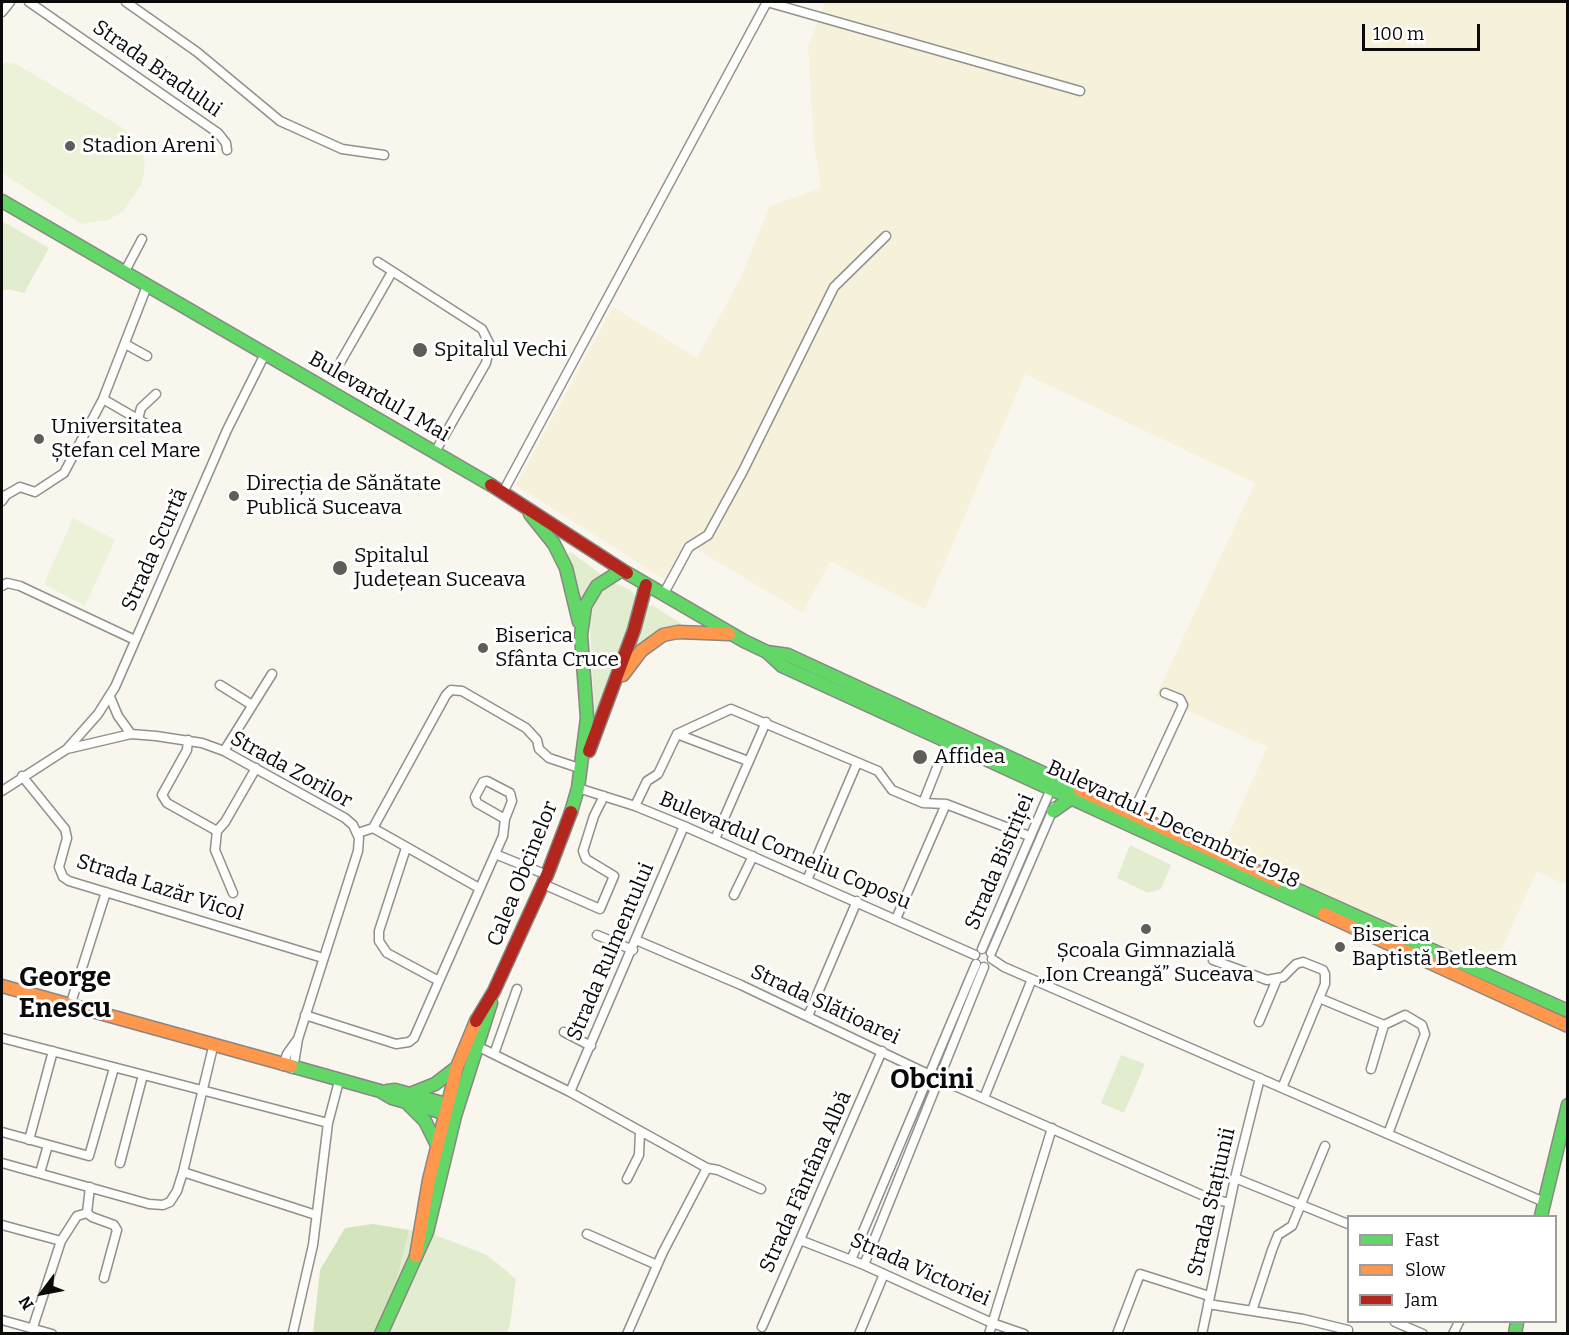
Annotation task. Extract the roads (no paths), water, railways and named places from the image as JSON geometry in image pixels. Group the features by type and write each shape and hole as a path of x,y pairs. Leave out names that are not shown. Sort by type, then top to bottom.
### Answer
{"main road":[{"name":"Bulevardul 1 Mai","path":"2,201 503,492 646,585 732,634"},
{"path":"519,502 543,529 561,556 572,589 581,635"},
{"name":"Calea Obcinelor","path":"451,1110 457,1067 478,1017 494,991 565,832 582,769 587,718 581,635 588,597 597,586 622,570"},
{"name":"Calea Obcinelor","path":"582,769 613,691 646,585"},
{"path":"613,691 641,651 663,635 678,632 732,634"},
{"name":"Bulevardul 1 Decembrie 1918","path":"732,634 767,652 782,666 947,742 1060,789 1132,815 1568,1011"},
{"name":"Bulevardul 1 Decembrie 1918","path":"767,652 788,655 1060,789 1568,1026"},
{"path":"1053,811 1060,789"},
{"path":"2,986 339,1081 380,1091 395,1090 407,1098 425,1121 437,1145"},
{"name":"Calea Obcinelor","path":"451,1110 477,1046 494,991"},
{"path":"407,1098 435,1084 457,1067"},
{"path":"407,1098 451,1110"},
{"path":"1541,1215 1568,1104"},
{"path":"416,1256 437,1145 451,1110"},
{"path":"381,1334 427,1233 451,1110"}],"street":[{"name":"Strada Bradului","path":"29,2 218,133 227,150"},
{"path":"126,2 197,52 280,121 342,149 384,155"},
{"path":"503,492 767,2 1080,91"},
{"path":"663,595 689,547 708,535 713,526 834,287 886,236"},
{"path":"124,273 142,239"},
{"path":"378,262 482,329 490,345 486,363 435,452"},
{"path":"341,361 392,272"},
{"path":"2,501 6,495 20,487 35,492 60,477 104,399 127,345 147,286"},
{"path":"127,345 147,356"},
{"name":"Strada Scurtă","path":"67,749 110,697 227,430 265,354"},
{"path":"138,418 141,408 156,394"},
{"path":"104,399 153,428"},
{"path":"2,575 12,583 135,640"},
{"path":"2,586 12,583"},
{"path":"224,751 272,674"},
{"path":"220,685 252,705"},
{"path":"358,833 373,828 446,695 451,690 462,691 526,728 537,740 539,749 549,759 582,769"},
{"path":"1132,815 1183,705 1180,699 1165,693"},
{"path":"110,697 118,716 131,734"},
{"path":"635,806 647,781 658,774 677,734 731,709 766,722 883,775 892,790 923,802 946,804 1029,836"},
{"path":"715,839 766,722"},
{"name":"Strada Zorilor","path":"2,790 67,749 131,734 188,740 224,751 345,818 358,833 358,851 288,1067"},
{"path":"677,734 748,761"},
{"path":"188,740 187,750 162,795 167,803 217,831"},
{"path":"923,802 947,742"},
{"path":"807,880 856,763"},
{"path":"233,893 215,850 217,831 225,822 256,768"},
{"name":"Strada Lazăr Vicol","path":"22,776 67,835 59,872 69,881 323,958"},
{"path":"305,1015 396,1044 409,1042 414,1038 506,825 505,819 512,801 510,793 488,781 480,784 475,797 477,803 505,819"},
{"name":"Bulevardul Corneliu Coposu","path":"578,788 635,806 715,839 1032,980 1545,1202"},
{"name":"Strada Bistriței","path":"864,1265 939,1079 1029,836 1060,789"},
{"path":"495,854 600,909 614,876 586,859 583,851 594,816 604,796"},
{"path":"896,919 946,804"},
{"name":"Strada Bistriței","path":"850,1260 928,1074 1053,811"},
{"name":"Strada Rulmentului","path":"570,1092 633,950 684,826"},
{"path":"373,828 479,888"},
{"path":"406,848 379,931 379,941 387,953 439,981"},
{"path":"734,895 753,856"},
{"path":"70,1005 106,892"},
{"path":"808,1016 857,901"},
{"path":"597,935 633,950"},
{"name":"Strada Slătioarei","path":"636,940 808,1016 939,1079 1204,1196 1229,1203"},
{"path":"1214,960 1259,979 1277,979"},
{"path":"1259,1022 1277,979 1299,962 1307,962 1325,974 1319,998 1282,1088"},
{"path":"984,1098 1032,980"},
{"path":"494,1054 517,989"},
{"path":"1319,998 1384,1025 1405,1016 1418,1021 1425,1034 1388,1134"},
{"path":"1371,1069 1384,1025"},
{"path":"564,1032 591,1047"},
{"path":"2,1038 328,1123"},
{"path":"477,1046 570,1092 707,1168 718,1170 761,1189"},
{"path":"2,1164 149,1204 163,1205 174,1198 183,1172 213,1047"},
{"name":"Strada Fântâna Albă","path":"762,1327 882,1051"},
{"path":"29,1140 53,1052"},
{"path":"2,1132 89,1156 114,1068"},
{"path":"120,1163 143,1075"},
{"name":"Strada Stațiunii","path":"1202,1334 1234,1178 1260,1078"},
{"path":"293,1332 314,1245 328,1123 339,1081"},
{"path":"989,1334 1052,1128"},
{"path":"627,1179 639,1155 640,1132"},
{"path":"40,1173 48,1145"},
{"path":"1252,1311 1278,1235 1292,1226 1325,1146"},
{"path":"627,1334 657,1265 707,1168"},
{"path":"183,1172 316,1215"},
{"path":"1234,1178 1347,1224"},
{"path":"87,1213 90,1187"},
{"path":"33,1327 61,1241 77,1216 87,1213"},
{"path":"87,1213 114,1225 117,1230 104,1278"},
{"path":"2,1225 61,1241"},
{"path":"587,1234 657,1265"},
{"name":"Strada Victoriei","path":"800,1240 864,1265 992,1323 1024,1334"},
{"path":"859,1334 884,1274"},
{"path":"1117,1334 1140,1274 1208,1300 1252,1311 1349,1328"},
{"path":"2,1320 51,1334"},
{"path":"1397,1323 1423,1334"}],"place":[{"name":"Stadion Areni","path":"70,146"},
{"name":"Spitalul Vechi","path":"420,350"},
{"name":"Universitatea Ștefan cel Mare","path":"39,439"},
{"name":"Direcția de Sănătate Publică Suceava","path":"234,496"},
{"name":"Spitalul Județean Suceava","path":"340,568"},
{"name":"Biserica Sfânta Cruce","path":"483,648"},
{"name":"Affidea","path":"920,757"},
{"name":"Școala Gimnazială „Ion Creangă” Suceava","path":"1146,929"},
{"name":"Biserica Baptistă Betleem","path":"1340,947"}],"district":[{"name":"George Enescu","path":"65,994"},
{"name":"Obcini","path":"932,1080"}]}
